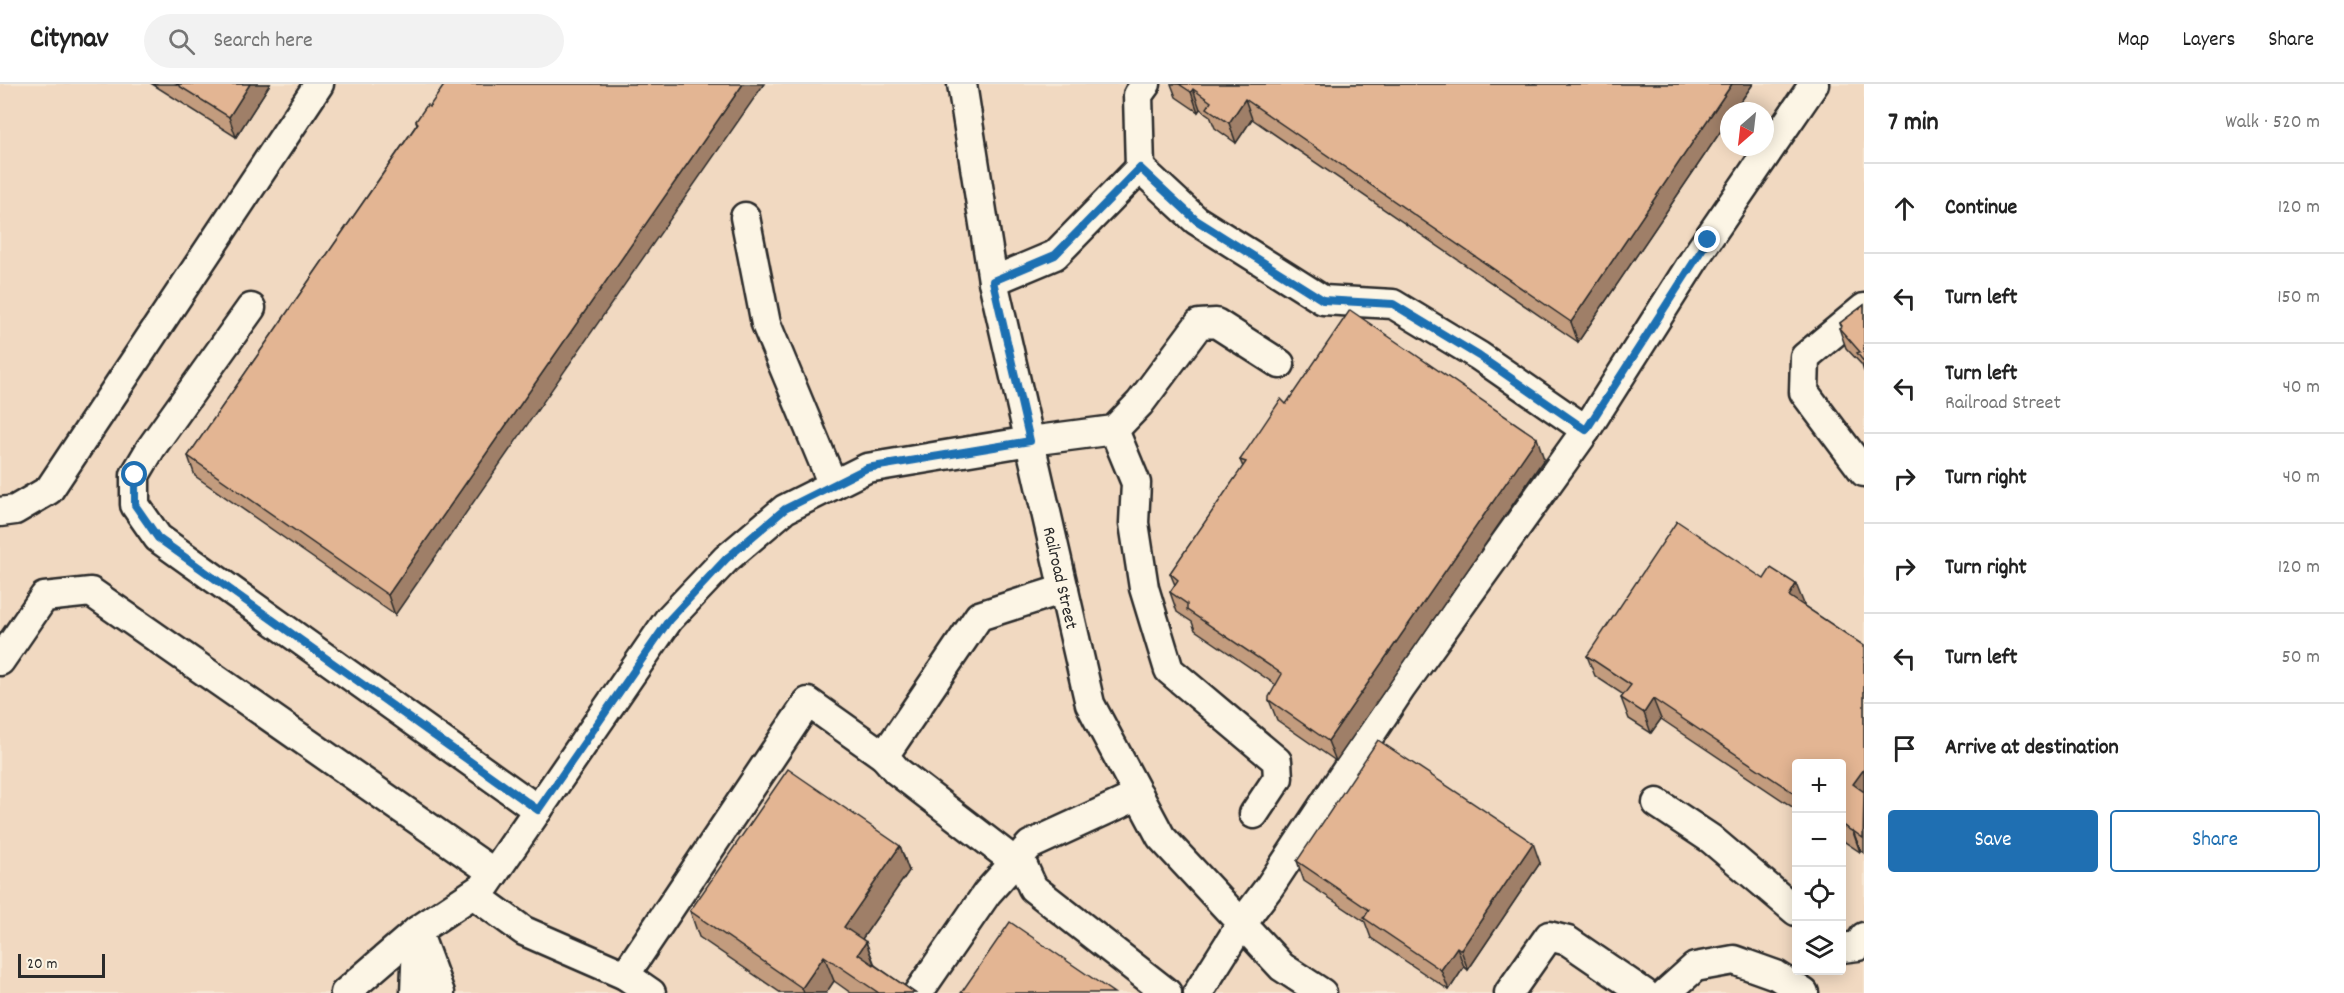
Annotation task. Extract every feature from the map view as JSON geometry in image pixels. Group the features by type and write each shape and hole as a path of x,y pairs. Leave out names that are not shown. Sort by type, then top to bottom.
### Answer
{"street":[{"path":"0,512 15,510 49,490 319,84"},
{"name":"Railroad Street","path":"962,84 993,281 1090,704 1161,837 1282,967 1305,988"},
{"path":"1146,84 1138,95 1140,168 1196,220 1323,300 1393,304 1479,356 1586,430"},
{"path":"1198,993 1242,923 1270,886 1408,679 1586,430 1700,252 1814,84"},
{"path":"993,281 1055,255 1140,168"},
{"path":"745,218 766,324 833,485"},
{"path":"251,308 135,475 135,505 158,538 538,810"},
{"path":"1864,308 1805,357 1804,392 1864,472"},
{"path":"345,993 417,931 486,885 669,620 726,559 785,509 867,468 1030,441 1114,430 1140,403 1199,324 1216,323 1280,364"},
{"path":"1114,430 1136,483 1134,523 1144,588 1169,670 1277,761 1278,778 1254,814"},
{"path":"884,756 979,616 1064,588"},
{"path":"0,661 44,597 91,592 494,873"},
{"path":"626,975 808,702 884,756 897,771 1017,860 1033,888 1167,993"},
{"path":"918,993 987,893 1030,845 1139,795"},
{"path":"1657,803 1711,839 1792,908"},
{"path":"473,894 524,931 626,975 651,993"},
{"path":"414,993 417,931"},
{"path":"417,931 440,993"},
{"path":"1509,993 1549,936 1568,941 1644,993"},
{"path":"1846,948 1858,946 1864,937"},
{"path":"1666,993 1695,967 1734,960 1798,983"}],"shaded area":[{"path":"0,84 1864,84 1864,993 0,993"}],"building":[{"path":"176,84 250,84 229,117"},
{"path":"445,84 743,84 388,595 188,456 418,123 416,121 427,105 429,107"},
{"path":"1179,84 1732,84 1571,322 1245,99 1229,123 1207,108 1211,102 1193,89 1191,92"},
{"path":"1864,305 1864,362 1857,353 1860,352 1839,328 1842,326 1840,323"},
{"path":"1350,310 1537,438 1328,741 1269,700 1282,674 1187,610 1187,604 1170,592 1178,580 1170,573 1246,462 1240,460 1281,399 1286,404"},
{"path":"1677,521 1764,579 1771,568 1796,584 1789,596 1864,646 1864,769 1853,784 1864,792 1863,838 1846,828 1846,759 1792,759 1792,792 1653,699 1644,713 1621,698 1631,685 1587,656"},
{"path":"1378,740 1533,843 1461,950 1457,947 1441,970 1364,918 1369,910 1297,861"},
{"path":"788,769 900,846 844,927 866,942 858,954 915,993 879,993 824,956 802,988 690,911"},
{"path":"1010,922 1114,993 961,993"}],"route":[{"path":"135,475 135,505 158,538 538,810 669,620 726,559 785,509 867,468 1030,441 993,281 1055,255 1140,168 1196,220 1323,300 1393,304 1479,356 1586,430 1708,240"}]}
